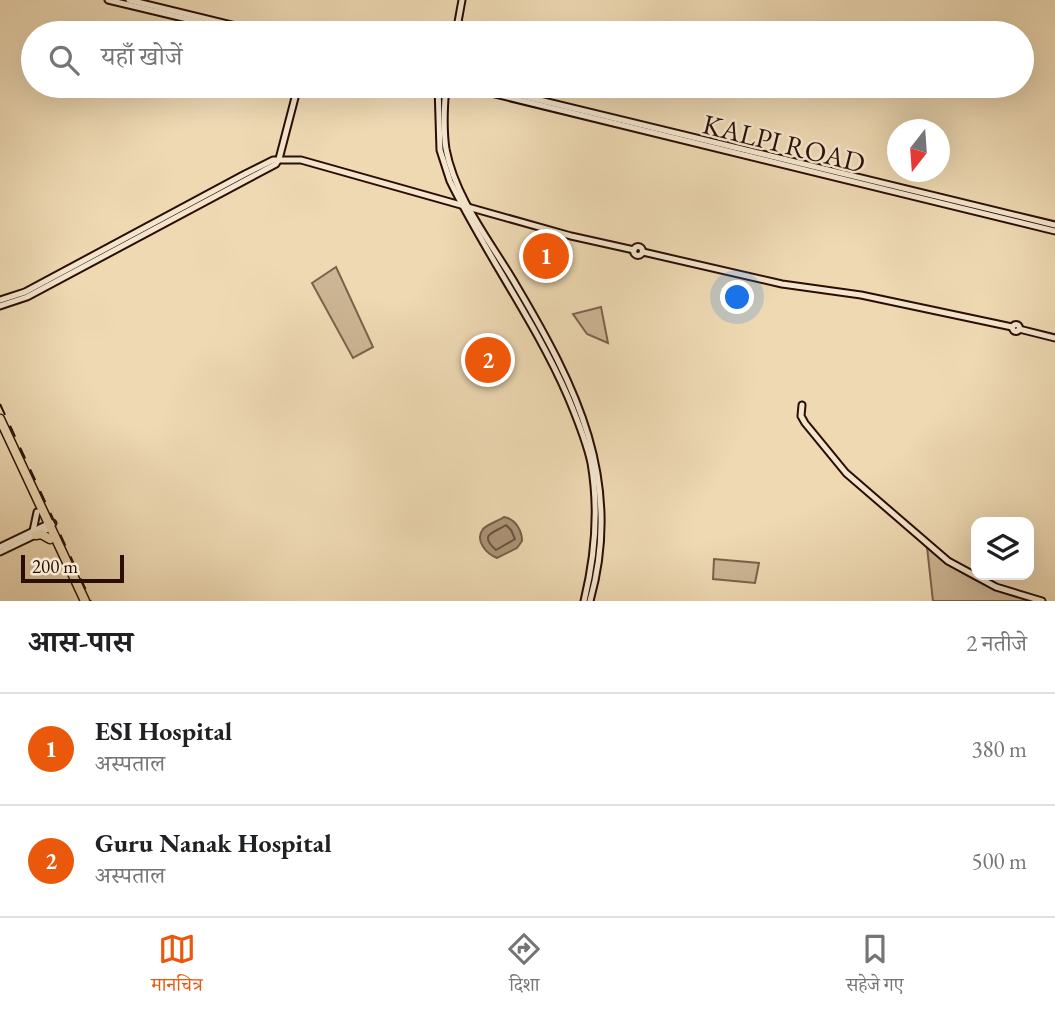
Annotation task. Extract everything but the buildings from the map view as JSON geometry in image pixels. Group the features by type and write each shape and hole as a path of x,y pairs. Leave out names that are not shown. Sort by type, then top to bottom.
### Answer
{"highway":[{"path":"0,419 80,601"},
{"path":"0,429 37,512 47,527 50,539 85,601"},
{"path":"34,533 50,539"}],"main road":[{"path":"108,0 196,21"},
{"path":"129,0 216,21"},
{"path":"459,21 463,0"},
{"path":"0,306 27,297 276,164 295,98"},
{"path":"438,98 440,150 450,181 550,356 588,449 596,513 592,561 584,601"},
{"path":"445,98 444,125 447,152 465,206 516,284 554,354 593,447 600,486 601,513 597,568 590,601"},
{"name":"KALPI ROAD","path":"512,98 1055,225"},
{"name":"KALPI ROAD","path":"530,98 1055,231"},
{"path":"0,300 25,292 247,173 279,159 301,160 571,236 634,250 637,256 643,252 782,284 861,295 1012,327 1015,332 1019,329 1055,338"},
{"path":"802,405 801,416 805,423 846,473 948,561 1008,593 1042,601"},
{"path":"34,533 37,512"},
{"path":"0,547 47,527"},
{"path":"0,552 34,533"}],"shaded area":[{"path":"336,267 373,347 353,358 312,283"},
{"path":"601,307 608,343 587,334 573,314"},
{"path":"927,547 971,577 971,580 1032,601 933,601"},
{"path":"714,559 759,563 755,583 713,579"}],"water":[{"path":"504,517 518,526 522,541 517,548 497,558 483,546 480,538 485,527"}],"railway":[{"path":"0,404 91,601"}],"place":[{"name":"ESI Hospital","path":"546,256"},
{"name":"Guru Nanak Hospital","path":"488,360"}]}
